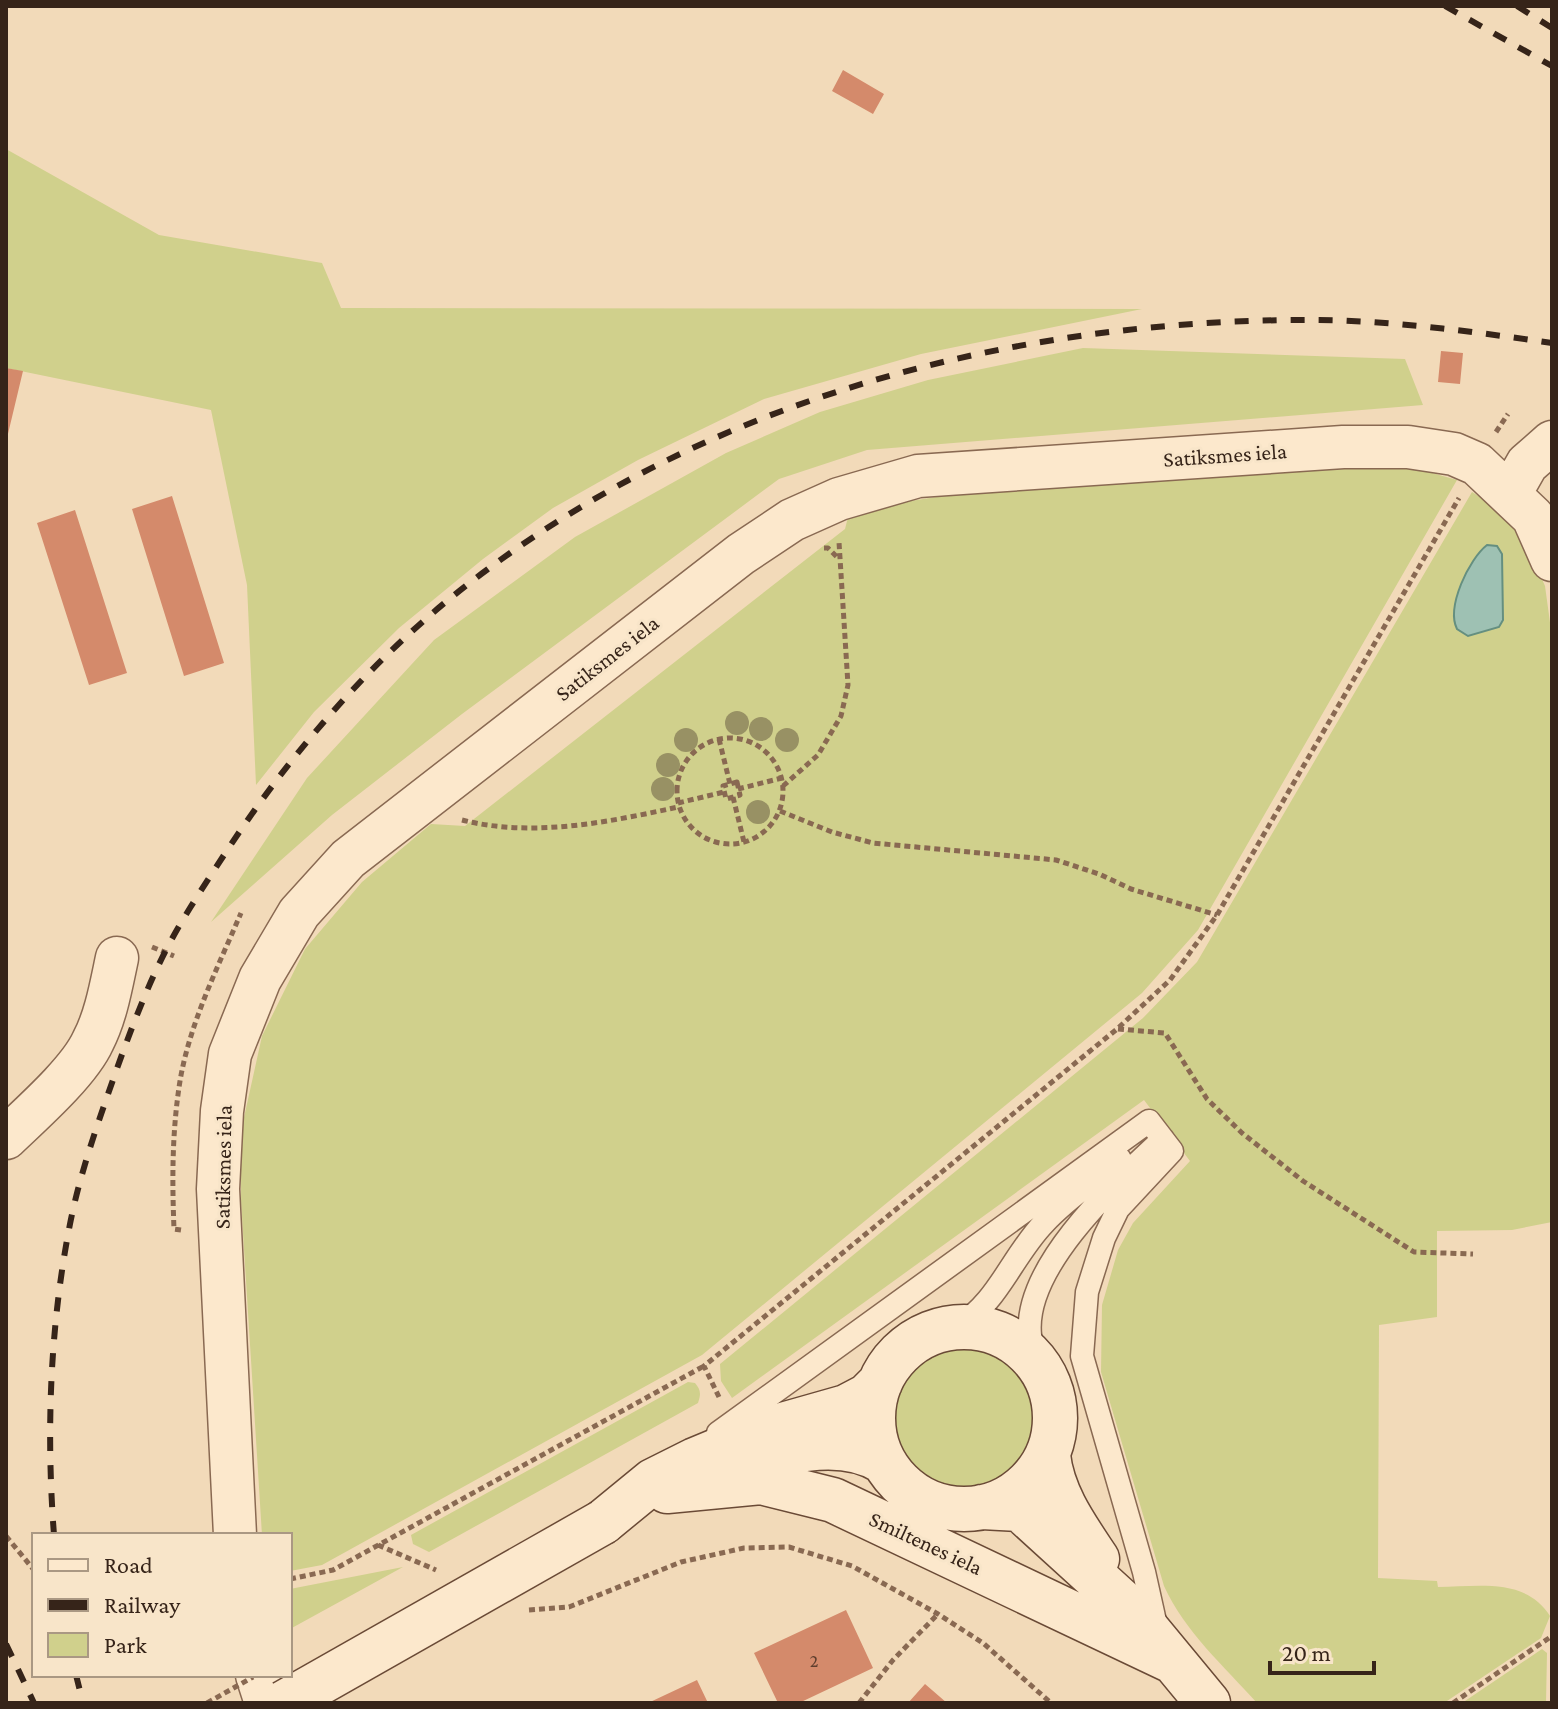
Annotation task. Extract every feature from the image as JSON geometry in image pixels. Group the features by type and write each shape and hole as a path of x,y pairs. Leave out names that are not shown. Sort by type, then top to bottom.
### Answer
{"street":[{"path":"1510,494 1527,464 1552,442"},
{"name":"Satiksmes iela","path":"235,1533 218,1189 222,1111 230,1054 260,979 299,913 348,859 741,554 792,520 839,499 918,476 1343,447 1408,447 1454,454 1477,464 1533,517 1552,560"},
{"path":"6,1138 56,1089 93,1044 109,995 135,953"},
{"name":"Smiltenes iela","path":"284,1703 603,1522 736,1441 846,1407 867,1396 880,1383 893,1361 911,1344 933,1332 957,1327 981,1328 1003,1335 1022,1348 1038,1365 1049,1386 1055,1408 1054,1432 1048,1455 1037,1474 1021,1489 982,1507"},
{"name":"Smiltenes iela","path":"880,1383 873,1409 875,1437 884,1462 898,1481 916,1495 937,1505 959,1509 1020,1509 1154,1638"},
{"name":"Smiltenes iela","path":"660,1486 763,1458 817,1448 846,1448 871,1454 884,1462"},
{"name":"Smiltenes iela","path":"1048,1455 1053,1484 1072,1520 1154,1638 1208,1703"},
{"name":"Smiltenes iela","path":"660,1486 761,1482 833,1500 1154,1638"},
{"path":"258,1677 266,1703"}],"lane":[{"path":"660,1486 1149,1121 1172,1151 1118,1209 1104,1238 1087,1292 1082,1356 1144,1572 1154,1638"},
{"path":"957,1327 970,1319 996,1291 1043,1223 1159,1134"},
{"path":"1038,1365 1030,1335 1033,1303 1059,1249 1159,1134"}],"path":[{"path":"1491,439 1508,414"},
{"path":"292,1579 333,1570 704,1366 1117,1029 1170,980 1217,915 1463,490"},
{"path":"783,786 818,755 841,716 848,685 838,558"},
{"path":"735,737 752,741 766,750 777,763 782,778 784,798 780,811 767,830 752,840 717,843 700,835 687,822 678,805 680,772 689,757 702,745 719,739 735,737"},
{"path":"719,739 730,784"},
{"path":"738,789 782,778"},
{"path":"737,782 740,795 726,799 723,786 730,784 737,782"},
{"path":"461,820 490,827 558,827 624,819 724,792"},
{"path":"733,797 744,842"},
{"path":"780,811 832,832 873,843 1056,860 1099,874 1131,889 1217,915"},
{"path":"135,953 174,956"},
{"path":"1117,1029 1165,1033 1207,1099 1242,1133 1303,1181 1369,1225 1414,1252 1473,1254"},
{"path":"704,1366 720,1398 708,1406"},
{"path":"6,1536 32,1568"},
{"path":"378,1545 446,1575"},
{"path":"527,1610 569,1607 681,1562 744,1548 789,1547 852,1566 938,1614 983,1643 1051,1703"},
{"path":"859,1703 893,1660 938,1614"},
{"path":"1453,1703 1552,1636"},
{"path":"207,1703 253,1677"}],"green space":[{"path":"6,149 159,235 322,263 341,308 1142,309 921,354 764,399 638,460 553,508 483,559 399,628 314,712 256,785 247,585 211,410 6,368"},
{"path":"1083,348 1405,359 1423,405 867,450 779,479 462,714 332,815 211,922 307,778 434,640 575,537 726,453 820,412 928,380"},
{"path":"1404,465 1457,480 1198,930 1142,993 702,1355 322,1565 292,1571 292,1533 262,1533 241,1201 241,1131 262,1036 305,949 362,882 431,824 465,826 845,529 848,517 884,505 969,492"},
{"path":"1472,492 1498,508 1527,545 1545,586 1552,637 1552,1222 1512,1230 1437,1231 1437,1317 1379,1325 1378,1578 1437,1581 1438,1587 1484,1586 1514,1590 1528,1595 1550,1616 1541,1638 1444,1703 1257,1703 1194,1633 1164,1586 1101,1372 1102,1305 1118,1250 1133,1223 1190,1161 1144,1100 732,1398 721,1381 720,1364 1143,1018 1197,962"},
{"path":"965,1341 994,1347 1019,1364 1036,1389 1042,1418 1036,1447 1019,1472 994,1489 965,1495 936,1489 911,1472 894,1447 888,1418 894,1389 911,1364 936,1347"},
{"path":"688,1382 695,1383 698,1388 698,1403 429,1552 413,1544 411,1535"},
{"path":"403,1567 292,1628 292,1589"},
{"path":"1542,1649 1547,1653 1546,1703 1462,1703"}],"shaded area":[{"path":"1487,545 1497,546 1502,554 1503,620 1499,627 1468,636 1457,629 1454,620 1457,596 1473,561"}],"building":[{"path":"843,70 884,94 873,114 832,91"},
{"path":"1441,351 1463,353 1460,384 1438,382"},
{"path":"6,368 23,371 7,438 6,438"},
{"path":"172,496 224,663 184,676 132,509"},
{"path":"75,510 127,673 89,685 37,523"},
{"path":"846,1610 873,1668 799,1703 778,1703 754,1653"},
{"path":"697,1680 708,1703 648,1703"},
{"path":"925,1684 947,1703 908,1703"}],"railway":[{"path":"1445,6 1552,66"},
{"path":"1517,6 1552,28"},
{"path":"54,1533 50,1418 54,1340 63,1262 74,1205 90,1148 145,995 187,914 280,775 343,700 449,599 580,508 677,456 778,412 883,378 990,352 1099,333 1209,323 1319,320 1407,325 1552,343"},
{"path":"6,1644 34,1703"},
{"path":"76,1677 83,1703"}]}
